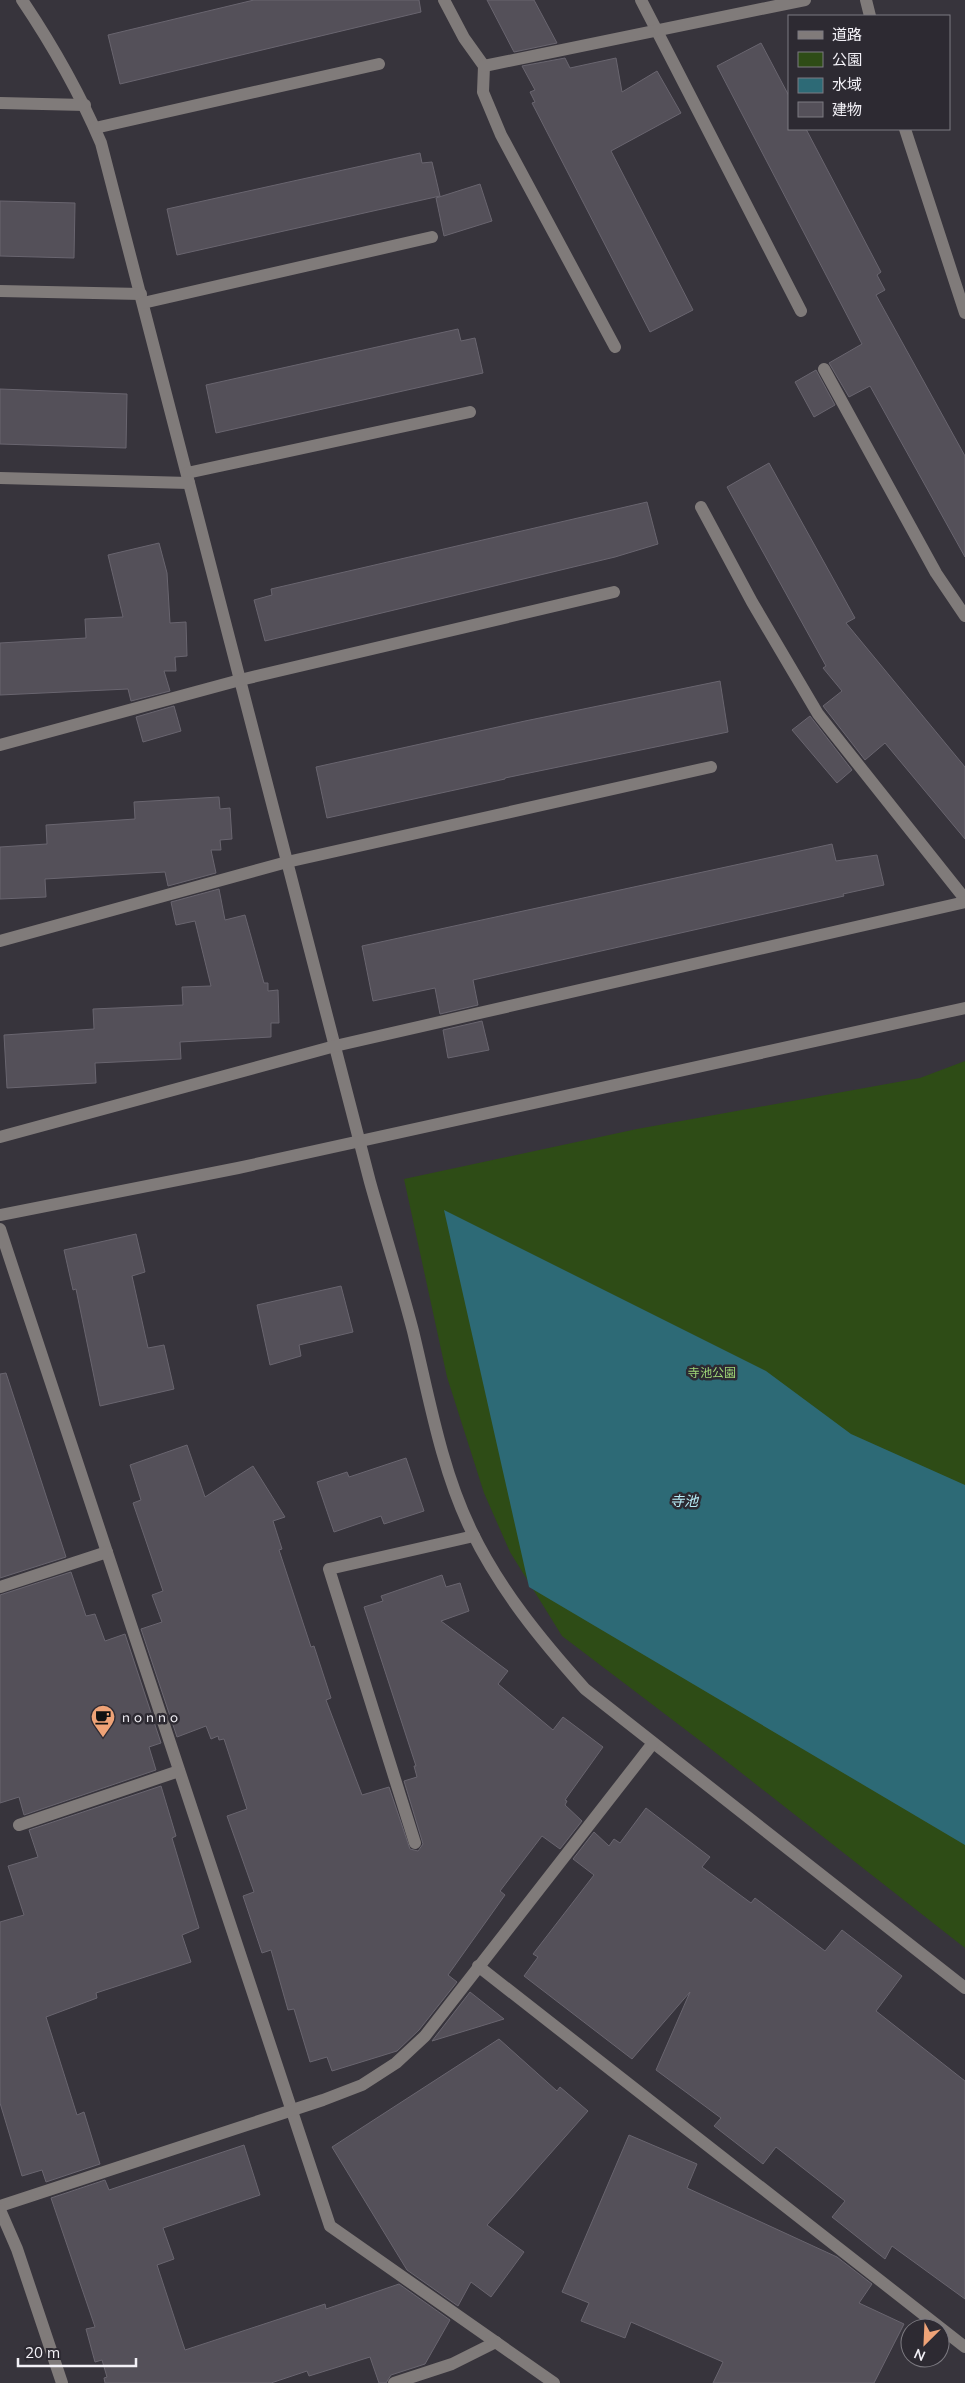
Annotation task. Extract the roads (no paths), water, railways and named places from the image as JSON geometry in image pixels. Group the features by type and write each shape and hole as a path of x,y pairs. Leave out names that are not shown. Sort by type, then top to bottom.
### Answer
{"street":[{"path":"22,0 43,30 85,104 113,186 359,1141 410,1322 450,1475 474,1536 506,1592 544,1643 585,1689 965,1988"},
{"path":"444,0 464,38 484,66 483,92 501,135 615,347"},
{"path":"641,0 801,310"},
{"path":"484,66 805,0"},
{"path":"866,0 870,15"},
{"path":"94,128 379,64"},
{"path":"0,103 85,104"},
{"path":"905,130 965,313"},
{"path":"0,291 142,299 432,237"},
{"path":"824,369 936,573 965,616"},
{"path":"0,478 188,478 470,412"},
{"path":"0,1137 336,1046 965,900 818,714 752,602 701,507"},
{"path":"0,745 240,680 614,592"},
{"path":"0,941 287,862 711,767"},
{"path":"0,1215 359,1141 965,1008"},
{"path":"0,1229 330,2226 554,2383"},
{"path":"415,1843 329,1569 474,1536"},
{"path":"0,1587 107,1552"},
{"path":"0,2206 292,2110 362,2084 396,2063 425,2036 654,1742"},
{"path":"19,1825 179,1771"},
{"path":"478,1966 965,2347"},
{"path":"0,2210 17,2249 62,2383"},
{"path":"394,2383 452,2364 496,2342"}],"water":[{"name":"寺池","path":"444,1210 766,1371 851,1434 965,1485 965,1845 529,1587"}],"place":[{"name":"ｎｏｎｎｏ","path":"103,1738"}],"park label":[{"name":"寺池公園","path":"712,1372"}]}
